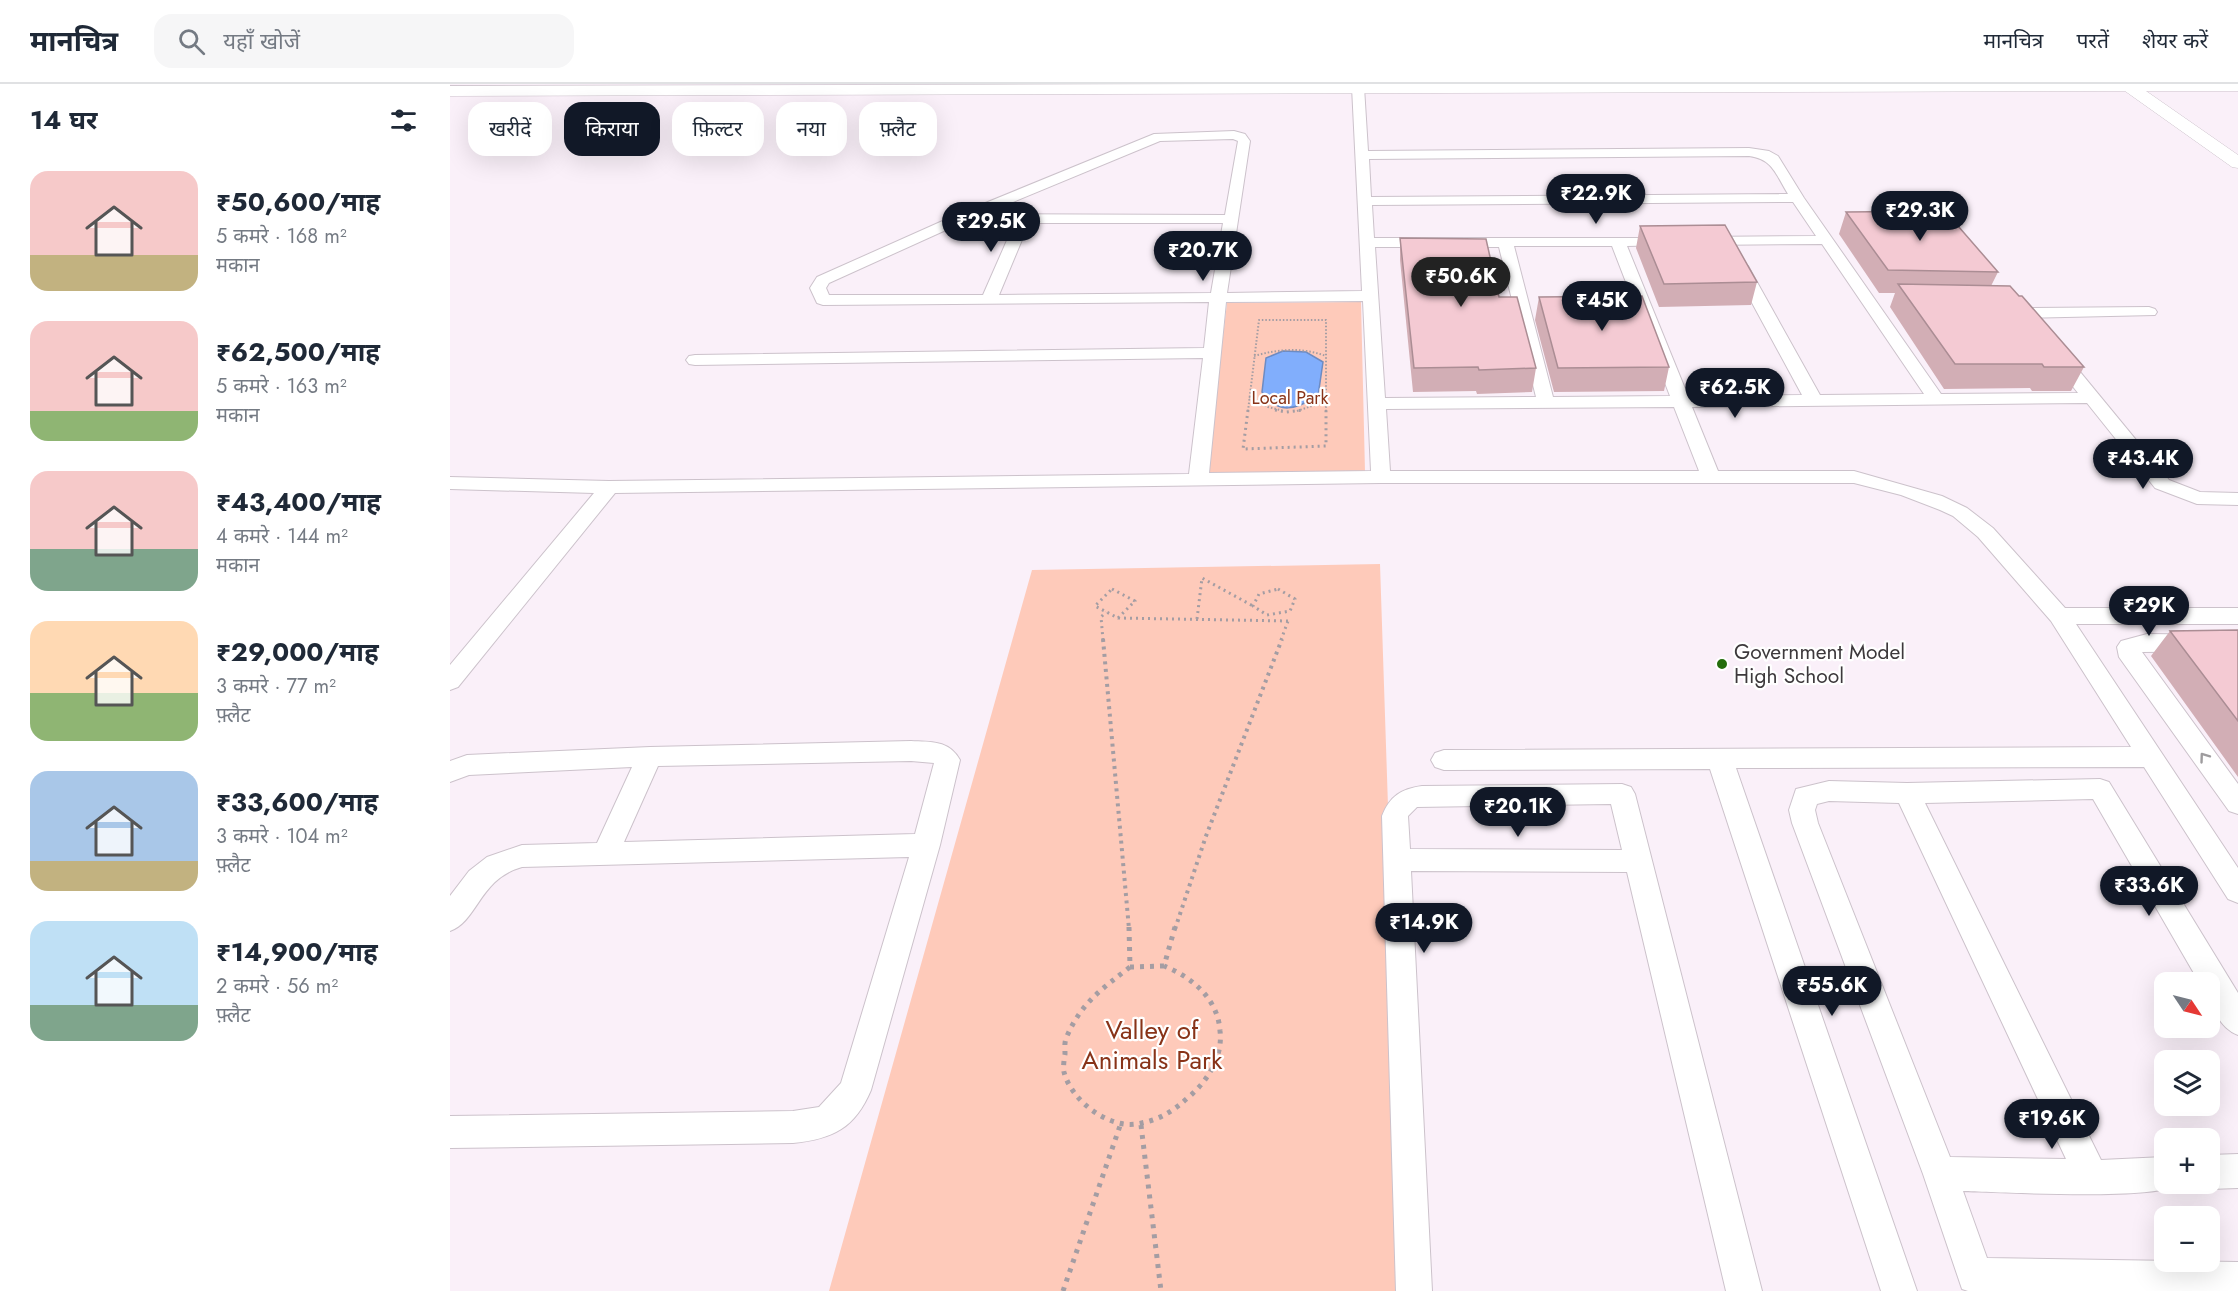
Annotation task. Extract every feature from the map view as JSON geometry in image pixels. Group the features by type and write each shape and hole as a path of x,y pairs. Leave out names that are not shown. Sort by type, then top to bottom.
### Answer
{"main road":[{"path":"466,92 1329,85 1358,87 2238,86"},
{"path":"2136,85 2238,149"},
{"path":"2136,85 2238,163"}],"street":[{"path":"1358,87 1381,477"},
{"path":"1198,481 1218,298 1229,219 1244,141 1241,137 1234,135 1158,137 961,218 823,280 818,288 823,300 989,300 1218,298 1370,296"},
{"path":"1361,155 1749,152 1764,154 1773,159 1797,198 1936,399"},
{"path":"1364,201 1797,198"},
{"path":"961,218 1229,219"},
{"path":"989,300 1024,218"},
{"path":"1366,243 1826,240"},
{"path":"1726,241 1814,400"},
{"path":"1505,242 1546,403"},
{"path":"1618,242 1711,477"},
{"path":"1868,300 1890,300"},
{"path":"2149,312 2015,307 2162,484 2197,498 2238,499"},
{"path":"695,360 1212,353"},
{"path":"1376,404 2092,398"},
{"path":"450,483 609,487 1381,477 1854,477 1917,493 1961,513 1983,531 2028,578 2059,616 2238,891"},
{"path":"450,681 609,487"},
{"path":"2059,616 2238,616"},
{"path":"2238,643 2147,642 2129,647 2131,657 2238,804"},
{"path":"450,772 467,765 650,757 938,752 947,760 926,845 855,1090 840,1114 819,1125 793,1127 450,1132"},
{"path":"605,854 650,757"},
{"path":"1444,760 2151,757"},
{"path":"1720,759 1899,1291"},
{"path":"2238,1021 2100,789 1907,793 1829,791 1805,796 1803,810 1805,823 1940,1174 1975,1276 2238,1280"},
{"path":"1907,793 2092,1177"},
{"path":"1414,1291 1396,860 1395,816 1399,804 1409,798 1422,796 1622,794 1744,1291"},
{"path":"450,919 489,868 505,860 522,856 926,845"},
{"path":"1396,860 1639,861"},
{"path":"2220,1172 2238,1171"},
{"path":"1940,1174 2092,1177 2154,1174"}],"path":[{"path":"1259,320 1326,320 1326,446 1242,448 1254,356 1259,320"},
{"path":"1254,356 1283,348 1312,350 1326,356"},
{"path":"1249,397 1274,411 1296,411 1314,407 1326,400"},
{"path":"1197,619 1202,578 1267,615 1279,615 1290,611 1295,599 1278,590 1259,594 1253,606"},
{"path":"1118,618 1135,601 1112,589 1095,606 1118,618 1288,621"},
{"path":"1106,612 1101,617 1128,914 1130,967"},
{"path":"1264,621 1267,615"},
{"path":"1279,615 1288,621"},
{"path":"1164,966 1177,916 1288,621"},
{"path":"1164,966 1187,977 1209,1000 1220,1023 1221,1051 1208,1077 1182,1105 1142,1125 1120,1123 1098,1116 1080,1103 1064,1076 1062,1050 1067,1030 1078,1011 1109,979 1130,967 1164,966"},
{"path":"1063,1291 1120,1123"},
{"path":"1142,1125 1161,1291"}],"green space":[{"name":"Local Park","path":"1361,302 1365,472 1207,474 1227,303"},
{"name":"Valley of Animals Park","path":"1380,564 1404,1291 829,1291 1032,570"}],"water":[{"path":"1283,351 1306,352 1323,362 1318,396 1295,407 1275,405 1262,392 1266,358"}],"building":[{"path":"1945,211 1998,272 1888,270 1846,212"},
{"path":"1725,225 1757,282 1664,284 1640,226"},
{"path":"1400,238 1486,239 1499,297 1517,297 1536,368 1479,370 1478,367 1414,368"},
{"path":"1898,284 2010,286 2019,296 2022,296 2084,367 2044,367 2042,364 1955,364"},
{"path":"1642,296 1669,367 1558,368 1539,297"},
{"path":"2238,630 2238,721 2170,631"}],"place":[{"name":"Government Model High School","path":"1722,664"}]}
